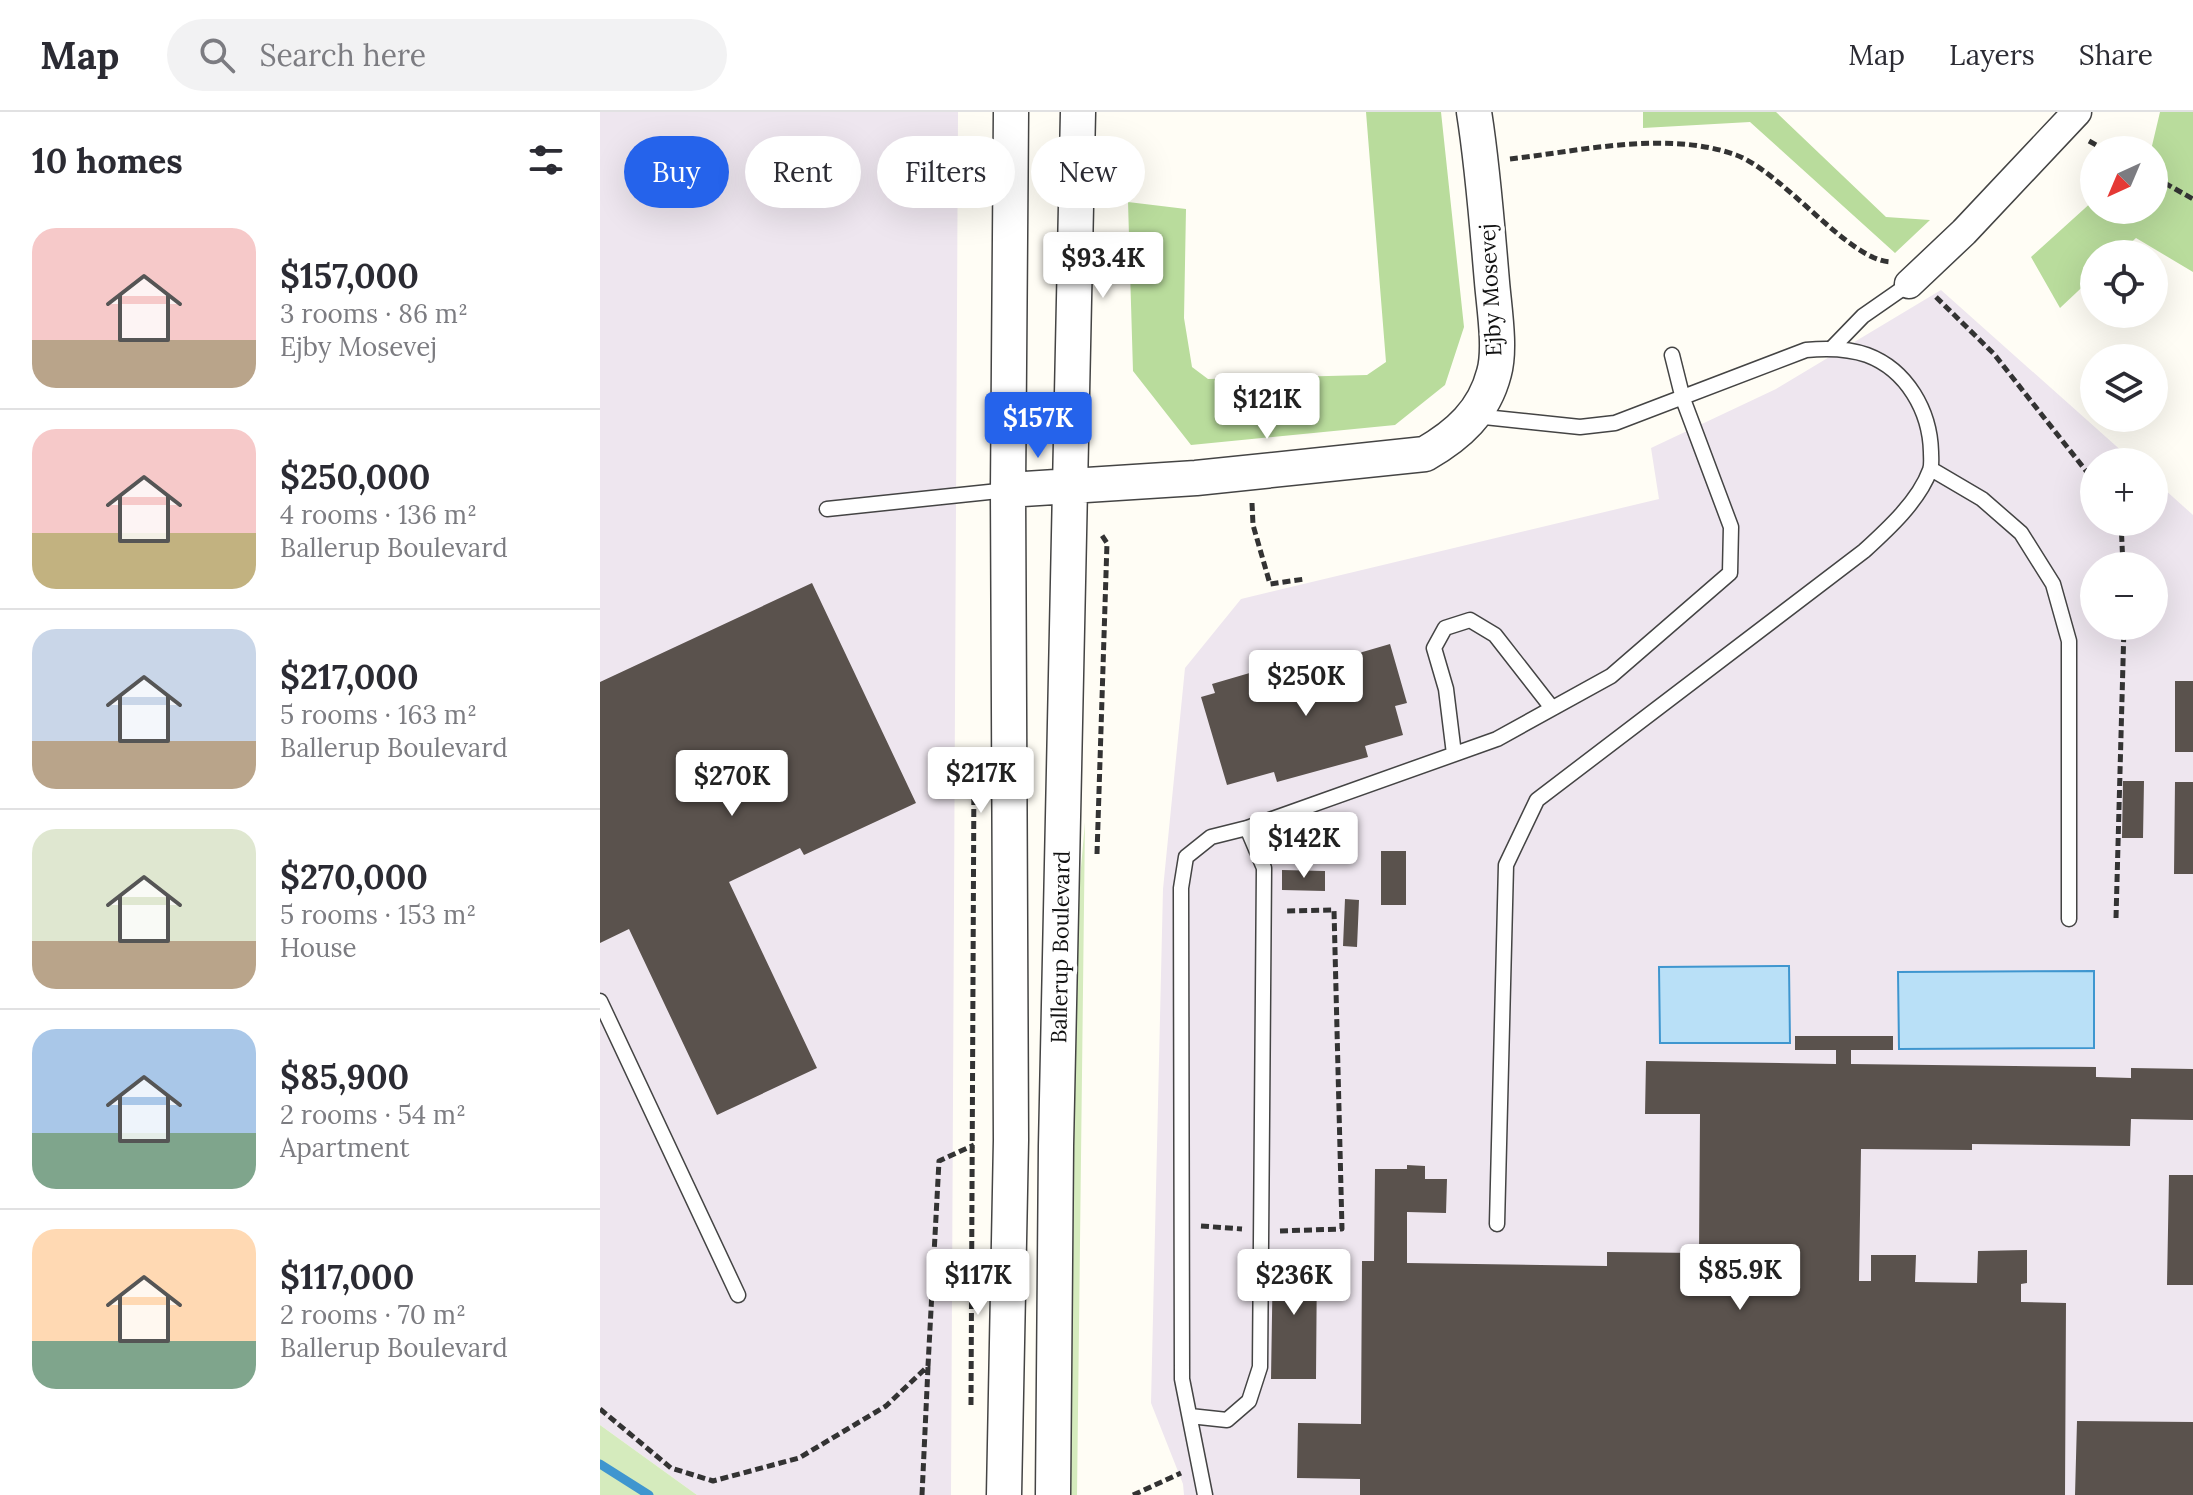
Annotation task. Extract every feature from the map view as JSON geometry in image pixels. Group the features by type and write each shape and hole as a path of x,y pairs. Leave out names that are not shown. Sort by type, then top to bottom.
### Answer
{"street":[{"path":"1004,1495 1011,1140 1008,490 1011,112"},
{"name":"Ballerup Boulevard","path":"1053,1495 1056,1130 1078,112"},
{"name":"Ejby Mosevej","path":"1008,490 1249,472 1425,454 1453,437 1475,416 1495,372 1496,324 1482,162 1474,112"},
{"path":"1918,275 2077,112"}],"lane":[{"path":"1833,347 1863,316 1918,275"},
{"path":"1475,416 1580,427 1615,423 1806,350 1833,347 1869,356 1900,377 1922,406 1930,432 1931,469 1894,523 1864,551 1537,800 1506,865 1497,1224"},
{"path":"1205,1495 1182,1379 1181,888 1186,857 1211,837 1247,828 1497,739 1611,676 1730,573 1731,527 1683,399 1672,355"},
{"path":"1931,469 1982,499 2021,533 2053,584 2069,641 2069,919"},
{"path":"827,509 1008,490"},
{"path":"1454,754 1446,689 1434,648 1445,628 1470,620 1495,635 1552,708"},
{"path":"1190,1416 1227,1420 1249,1401 1260,1367 1264,868 1247,828"},
{"path":"600,1001 738,1295"}],"path":[{"path":"1482,162 1662,142 1737,156 1774,178 1853,246 1918,275 1994,354 2080,463"},
{"path":"2168,185 2193,199"},
{"path":"1249,472 1253,525 1270,584 1305,579"},
{"path":"2116,918 2124,640"},
{"path":"971,1415 974,764"},
{"path":"1184,1224 1262,1231 1342,1229 1334,910 1264,912"},
{"path":"922,1495 939,1161 974,1145 1011,1140"},
{"path":"600,1409 671,1468 713,1481 799,1458 886,1406 928,1366"},
{"path":"1133,1495 1200,1464"}],"shaded area":[{"path":"600,112 958,112 958,136 877,136 877,208 958,208 951,1495 697,1495 600,1425"},
{"path":"1941,290 2080,414 2080,432 2100,432 2118,448 2080,448 2080,536 2168,536 2168,493 2193,515 2193,1495 1184,1495 1183,1484 1151,1403 1163,889 1185,668 1241,599 1659,499 1651,448 1776,389"}],"green space":[{"path":"1366,112 1441,112 1464,327 1445,385 1395,425 1191,445 1133,371 1128,208 1145,208 1145,204 1186,209 1184,318 1192,367 1208,379 1367,375 1386,362"},
{"path":"1643,112 1776,112 1886,217 1930,220 1895,253 1750,122 1643,128"},
{"path":"2160,112 2193,112 2193,272 2168,257 2168,240 2080,240 2080,289 2060,308 2031,257 2080,213 2080,224 2168,224 2168,136 2154,136"},
{"path":"1085,822 1077,1495 1069,1495 1075,936"},
{"path":"600,1425 697,1495 600,1495"}],"water":[{"path":"1789,966 1790,1043 1660,1043 1659,967"},
{"path":"2094,971 2094,1048 1899,1049 1898,972"}],"building":[{"path":"812,583 916,803 804,855 800,848 729,882 817,1068 717,1115 629,929 600,943 600,682"},
{"path":"1390,644 1407,703 1395,706 1403,735 1365,746 1368,757 1277,782 1274,772 1227,785 1201,697 1215,693 1212,684 1253,672 1258,691 1338,669 1335,660"},
{"path":"2175,681 2193,681 2193,752 2175,752"},
{"path":"2123,781 2144,781 2143,838 2122,838"},
{"path":"2175,782 2193,782 2193,874 2174,874"},
{"path":"1381,851 1406,851 1406,905 1381,905"},
{"path":"1282,870 1325,871 1325,891 1282,890"},
{"path":"1345,899 1359,900 1357,947 1343,946"},
{"path":"1795,1036 1893,1036 1893,1050 1851,1050 1851,1064 2096,1067 2096,1077 2131,1078 2131,1068 2193,1069 2193,1120 2131,1119 2130,1146 1972,1144 1972,1150 1861,1149 1859,1281 1871,1281 1871,1255 1916,1255 1915,1282 1977,1283 1978,1251 2027,1250 2027,1283 2021,1284 2021,1302 2066,1303 2065,1495 1360,1495 1360,1479 1297,1478 1298,1423 1361,1424 1362,1261 1374,1261 1375,1169 1425,1166 1425,1179 1447,1179 1446,1213 1407,1212 1407,1263 1607,1266 1607,1252 1699,1253 1700,1114 1645,1114 1646,1061 1836,1064 1836,1050 1795,1050"},
{"path":"2169,1175 2193,1175 2193,1285 2167,1285"},
{"path":"1273,1254 1317,1255 1316,1379 1271,1379"},
{"path":"2077,1421 2193,1422 2193,1495 2075,1495"}],"waterway":[{"path":"600,1464 649,1495"}]}
